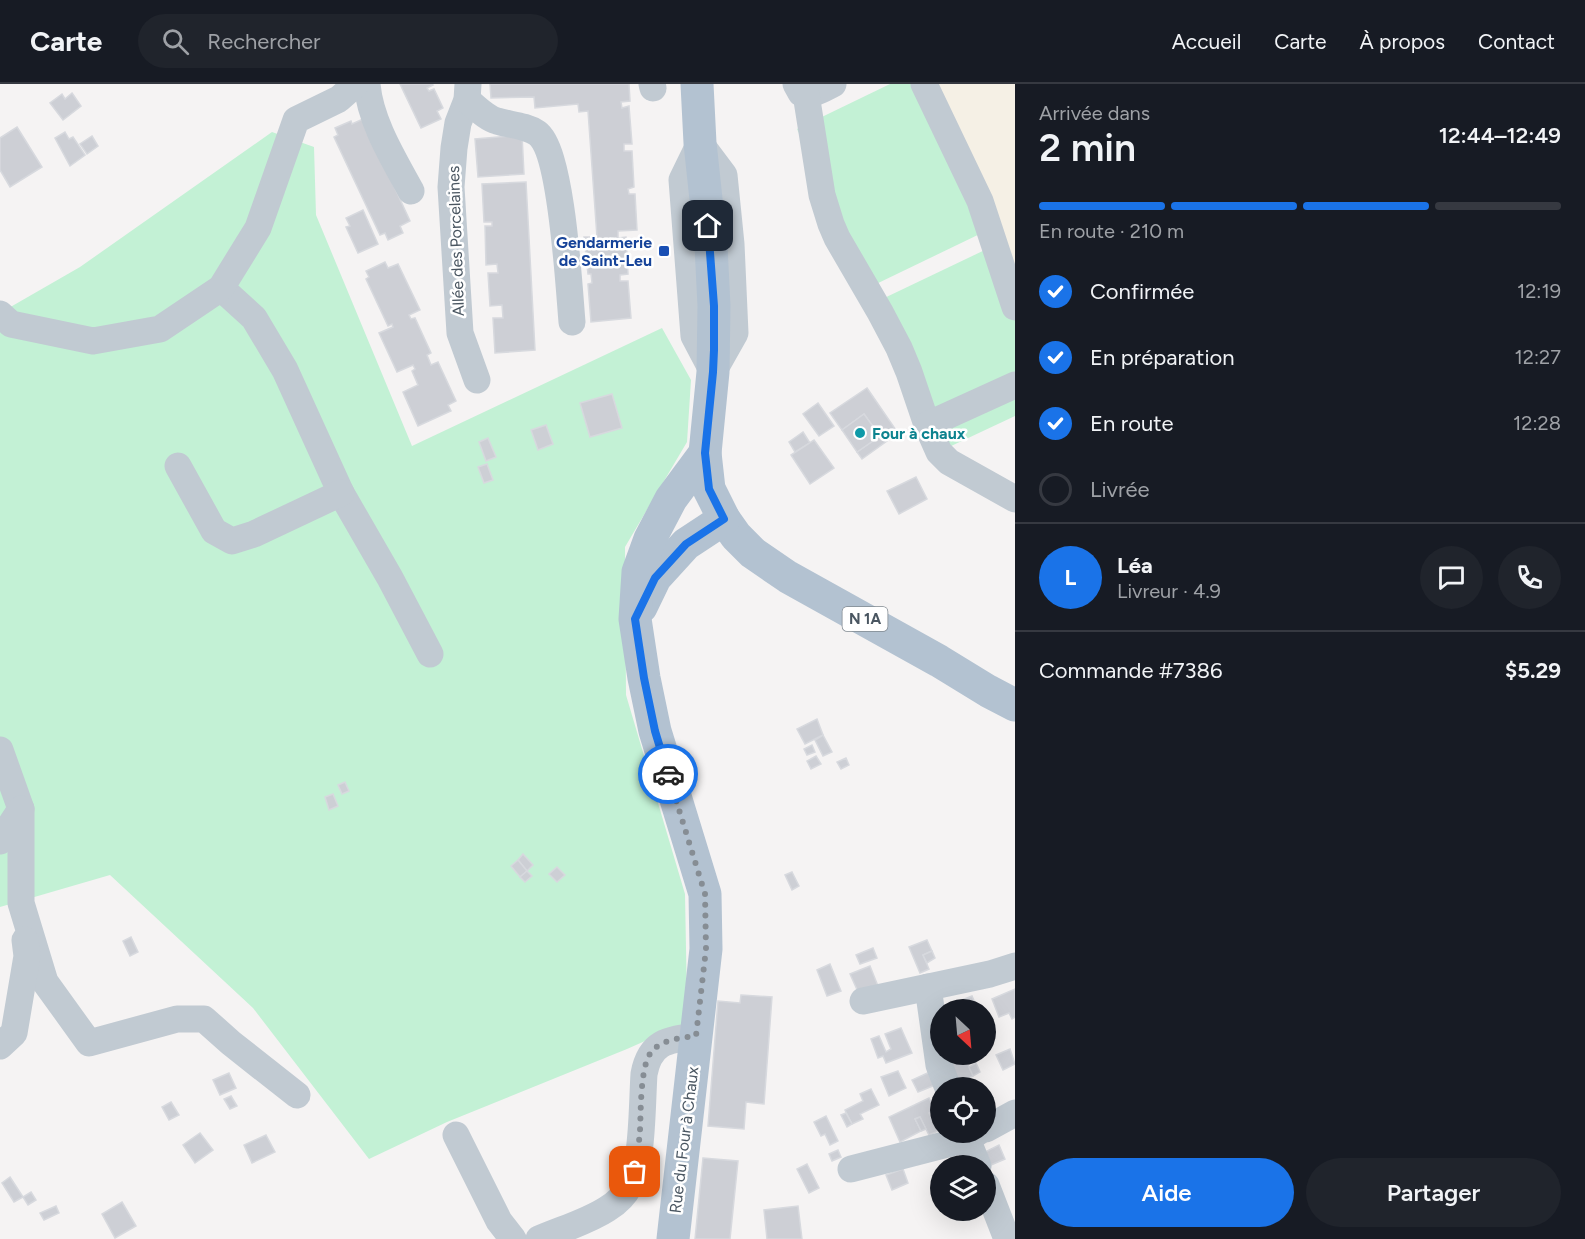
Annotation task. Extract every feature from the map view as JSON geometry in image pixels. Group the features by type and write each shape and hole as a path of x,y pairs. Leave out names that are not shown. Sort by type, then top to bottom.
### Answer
{"main road":[{"name":"N 1A","path":"697,84 714,306 713,372 705,453 709,489 724,519 736,536 753,553 788,577 1015,705"},
{"name":"Rue du Four à Chaux","path":"673,1239 706,949 705,894 655,731 635,619 638,572 650,539 671,499 705,453"},
{"path":"635,619 655,578 686,544 724,519"}],"street":[{"path":"0,314 11,324 93,341 160,329 220,288 258,228 296,120 339,99 356,84"},
{"path":"367,84 368,100 388,147 411,191"},
{"path":"833,84 814,93 801,89 822,195 837,238 898,348 939,452 949,462 1015,499"},
{"path":"924,84 980,201 1015,307"},
{"name":"Allée des Porcelaines","path":"467,92 494,121 522,127 538,134 546,148 555,176 565,233 572,322"},
{"name":"Allée des Porcelaines","path":"467,92 454,148 452,187 460,333 477,380"},
{"path":"220,288 254,318 285,370 341,493 430,654"},
{"path":"927,425 1015,385"},
{"path":"178,466 213,531 232,541 254,534 341,493"},
{"path":"0,750 21,809 21,903 27,956 14,1033 0,1046"},
{"path":"0,841 21,809"},
{"path":"21,903 45,982 89,1043 177,1019 204,1019 297,1095"},
{"path":"863,1001 990,974 1015,966"},
{"path":"928,987 939,1065 944,1077"},
{"path":"539,1239 598,1214 617,1202 625,1193 631,1184 637,1159 646,1062 651,1052 660,1045 679,1038 696,1036"},
{"path":"996,1122 1015,1113"},
{"path":"456,1135 499,1221 513,1239"},
{"path":"851,1169 940,1143"},
{"path":"996,1211 1007,1239"}],"green space":[{"path":"890,84 915,84 986,231 872,286 797,129"},
{"path":"272,132 314,147 316,215 412,446 662,328 691,380 687,442 625,547 626,695 685,894 687,1003 681,1025 447,1122 369,1159 253,1008 110,875 0,907 0,313 80,267"},
{"path":"989,248 1015,301 1015,416 949,447 878,301"}],"sand":[{"path":"935,84 1015,84 1015,265"}],"building":[{"path":"400,84 432,84 427,88 429,91 434,89 443,108 437,111 441,119 421,128"},
{"path":"490,84 629,84 630,101 621,102 622,108 629,106 632,144 624,144 624,151 632,151 634,187 628,189 629,194 635,194 637,230 618,231 618,238 626,237 628,274 620,275 620,281 628,281 631,318 591,322 588,284 592,283 591,274 588,274 584,237 597,237 588,111 579,112 578,104 535,108 534,97 491,98"},
{"path":"72,93 81,106 63,120 50,103 62,94 65,99"},
{"path":"363,119 410,221 400,226 403,233 388,240 385,233 380,235 334,137 338,135 335,128"},
{"path":"17,127 42,167 10,187 0,170 0,138"},
{"path":"65,132 69,139 73,137 85,155 70,166 55,138"},
{"path":"522,135 524,174 478,177 475,139"},
{"path":"92,136 98,146 87,154 80,144"},
{"path":"526,182 535,350 495,353 493,318 503,318 502,305 490,306 488,273 498,273 497,264 486,265 485,226 492,226 492,222 484,222 482,184"},
{"path":"363,210 378,244 358,253 346,227 350,226 346,218"},
{"path":"385,262 388,268 398,264 420,310 409,315 411,319 415,318 431,353 427,355 431,365 438,362 456,401 448,405 451,411 418,426 403,392 418,385 412,371 415,369 413,365 397,372 379,333 393,327 392,324 388,326 366,279 369,277 366,271"},
{"path":"867,388 898,433 862,459 857,452 880,436 864,414 842,430 830,413"},
{"path":"612,394 622,428 590,437 580,403"},
{"name":"Four à chaux","path":"818,403 834,426 819,436 803,414"},
{"path":"864,414 880,436 857,452 842,430"},
{"path":"546,425 553,444 538,450 531,430"},
{"path":"803,432 810,443 795,452 789,442"},
{"path":"488,438 496,457 486,461 479,442"},
{"path":"814,440 834,468 810,484 791,455"},
{"path":"487,464 493,480 484,483 478,467"},
{"path":"916,477 927,499 899,514 887,491"},
{"path":"817,719 823,735 805,744 797,729"},
{"path":"823,735 832,752 823,756 815,740"},
{"path":"812,745 815,752 807,755 804,749"},
{"path":"816,756 821,764 811,769 807,761"},
{"path":"846,758 849,765 841,769 837,762"},
{"path":"345,782 349,791 342,794 338,785"},
{"path":"333,794 338,806 329,810 325,797"},
{"path":"523,854 533,865 527,871 518,860"},
{"path":"518,860 527,871 520,877 511,866"},
{"path":"557,867 565,875 557,882 549,874"},
{"path":"527,871 532,876 525,882 520,877"},
{"path":"792,872 799,886 792,890 785,875"},
{"path":"131,937 138,952 130,956 123,941"},
{"path":"927,940 932,951 923,955 929,969 920,973 909,947"},
{"path":"873,948 877,958 860,964 856,955"},
{"path":"932,951 935,958 927,963 923,955"},
{"path":"830,964 841,991 827,996 817,970"},
{"path":"870,966 878,986 859,994 850,974"},
{"path":"1015,989 1015,1017 1012,1019 1009,1013 999,1017 996,999 992,999"},
{"path":"741,995 772,997 764,1104 746,1102 744,1129 708,1126 718,1001 740,1003"},
{"path":"901,1028 912,1053 886,1063 883,1056 878,1058 871,1039 879,1036 886,1052 891,1049 885,1034"},
{"path":"1010,1049 1015,1064 1003,1070 996,1055"},
{"path":"968,1065 973,1076 949,1077 944,1067"},
{"path":"977,1065 980,1072 973,1076 969,1067"},
{"path":"934,1070 937,1077 930,1077 930,1087 918,1092 912,1080"},
{"path":"898,1071 906,1088 889,1096 881,1077"},
{"path":"229,1073 236,1088 220,1095 213,1080"},
{"path":"871,1089 879,1105 860,1114 863,1119 852,1124 845,1110 863,1101 860,1094"},
{"path":"231,1096 237,1106 230,1109 224,1099"},
{"path":"929,1098 930,1135 920,1117 915,1119 921,1131 900,1142 889,1117"},
{"path":"171,1102 179,1115 169,1120 162,1107"},
{"path":"846,1113 852,1124 847,1127 841,1115"},
{"path":"826,1116 838,1141 830,1145 825,1134 821,1136 814,1122"},
{"path":"920,1117 926,1129 921,1131 915,1119"},
{"path":"200,1133 213,1150 195,1163 183,1145"},
{"path":"266,1135 275,1152 252,1163 244,1145"},
{"path":"999,1145 1005,1159 996,1163 996,1155 986,1155 985,1152"},
{"path":"838,1150 841,1157 832,1161 829,1154"},
{"path":"703,1158 738,1161 730,1239 695,1239"},
{"path":"807,1164 819,1188 809,1193 797,1169"},
{"path":"903,1169 908,1183 892,1190 886,1175"},
{"path":"10,1177 23,1197 14,1202 2,1183"},
{"path":"31,1192 36,1200 28,1205 23,1197"},
{"path":"122,1202 136,1226 115,1238 102,1214"},
{"path":"56,1206 59,1213 44,1220 40,1213"},
{"path":"798,1206 802,1239 767,1239 764,1210"}],"way so far":[{"path":"635,1172 646,1062 651,1052 660,1045 679,1038 696,1036 706,949 705,894 668,774"}],"place":[{"name":"Gendarmerie de Saint-Leu","path":"664,251"},
{"name":"Four à chaux","path":"860,433"}],"route":[{"path":"668,774 655,731 635,619 655,578 686,544 724,519 709,489 705,453 714,350 714,306 708,226"}]}
